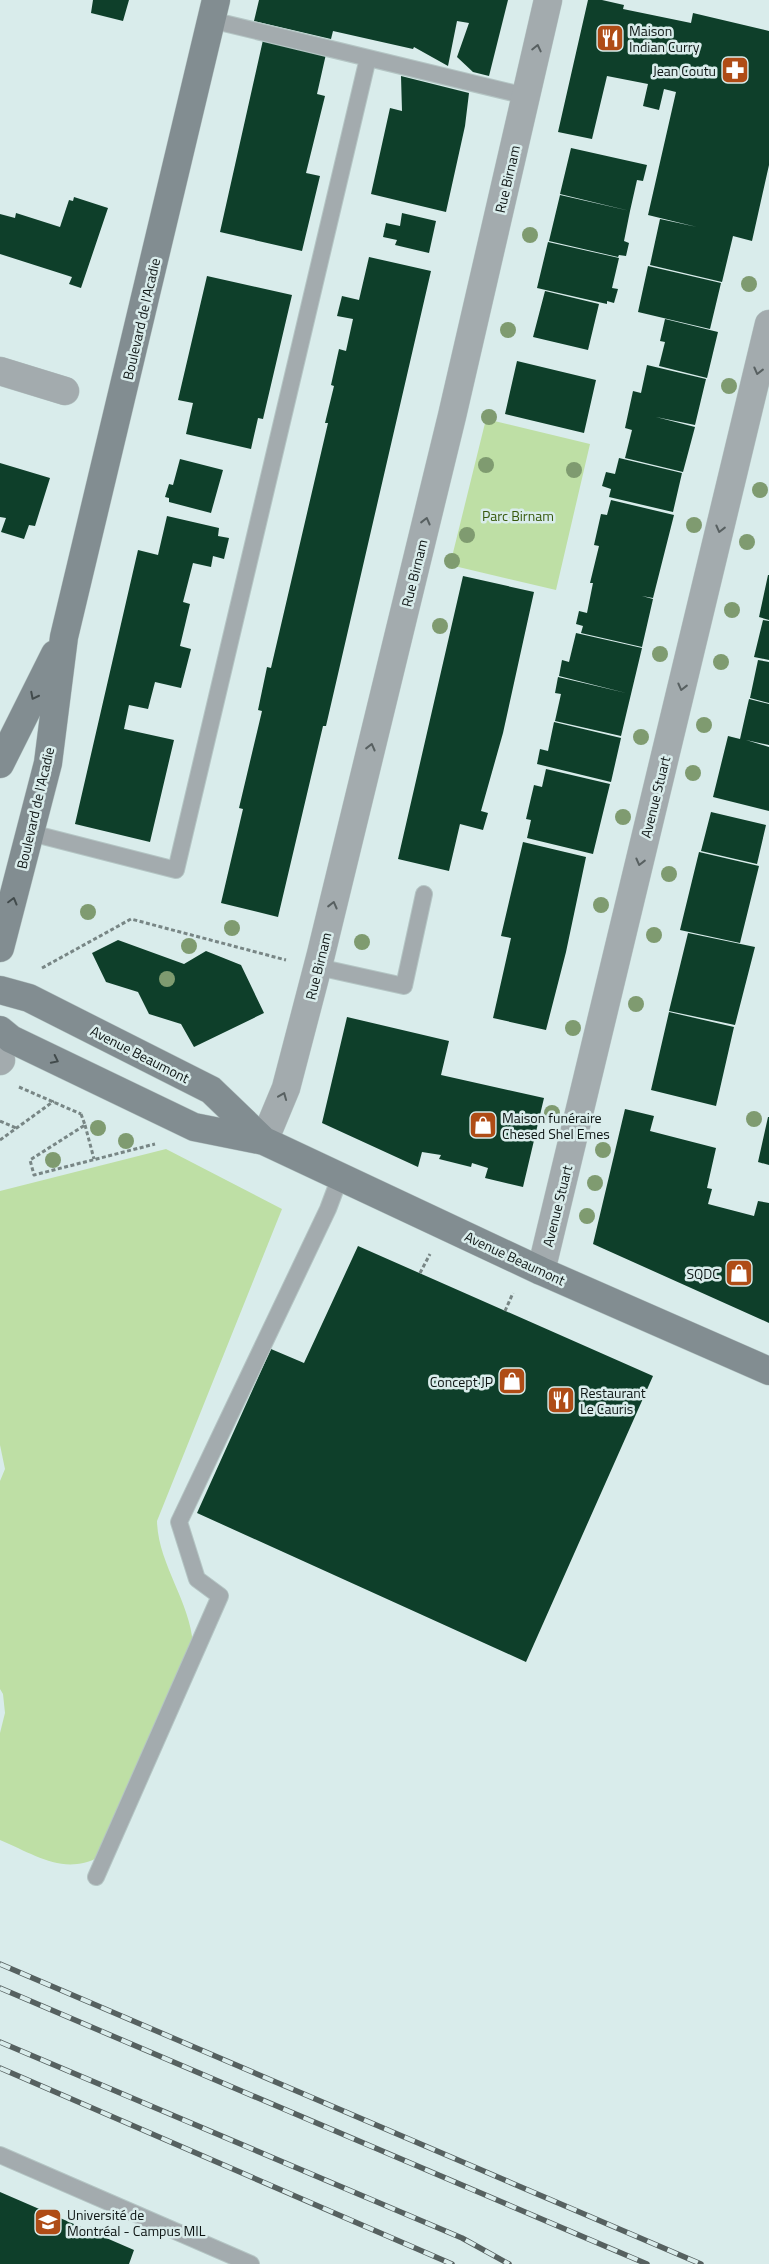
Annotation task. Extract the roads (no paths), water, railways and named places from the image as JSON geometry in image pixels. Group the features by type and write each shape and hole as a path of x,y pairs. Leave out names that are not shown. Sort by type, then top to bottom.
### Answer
{"street":[{"name":"Rue Birnam","path":"264,1141 286,1088 318,967 450,426 548,0"},
{"name":"Boulevard de l'Acadie","path":"0,948 48,763 64,637 214,10"},
{"name":"Avenue Stuart","path":"541,1271 769,324"},
{"path":"0,371 65,391"},
{"name":"Boulevard de l'Acadie","path":"0,764 64,637"},
{"name":"Avenue Beaumont","path":"0,990 28,998 211,1090 264,1141"},
{"name":"Avenue Beaumont","path":"0,1030 10,1039 194,1127 264,1141 541,1271 769,1371"}],"lane":[{"path":"214,10 368,58 526,96"},
{"path":"31,833 176,870 368,58"},
{"path":"318,967 404,986 424,894"},
{"path":"96,1877 220,1596 197,1579 179,1522 328,1209 340,1177"},
{"path":"0,2156 251,2264"}],"railway":[{"path":"0,1964 701,2264"},
{"path":"0,1988 647,2264"},
{"path":"0,2042 462,2238 509,2264"},
{"path":"0,2068 452,2264"}],"place":[{"name":"Maison Indian Curry","path":"610,38"},
{"name":"Jean Coutu","path":"735,70"},
{"name":"Maison funéraire Chesed Shel Emes","path":"483,1125"},
{"name":"SQDC","path":"739,1273"},
{"name":"Concept JP","path":"512,1381"},
{"name":"Restaurant Le Cauris","path":"561,1400"},
{"name":"Université de Montréal - Campus MIL","path":"48,2222"}],"park label":[{"name":"Parc Birnam","path":"518,515"}]}
